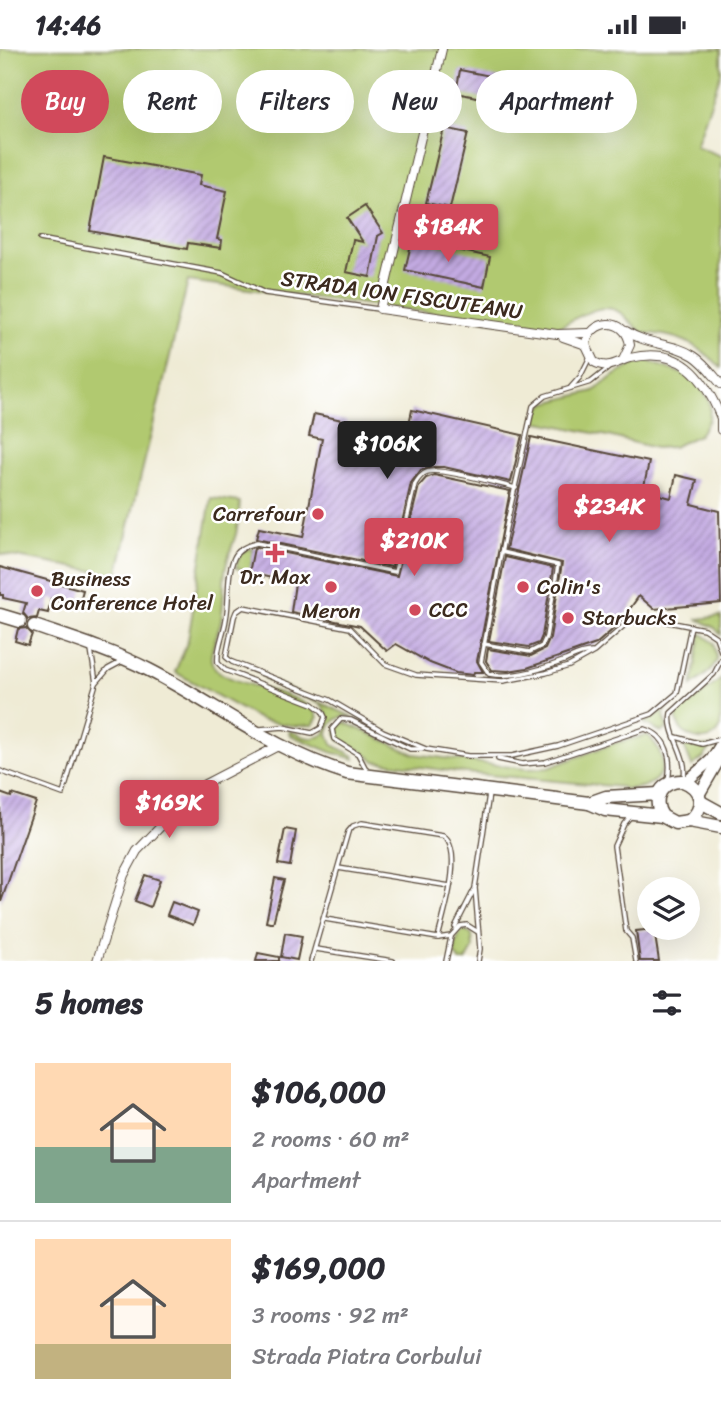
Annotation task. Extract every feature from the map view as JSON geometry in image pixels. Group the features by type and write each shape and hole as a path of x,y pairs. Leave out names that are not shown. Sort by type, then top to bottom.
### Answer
{"main road":[{"path":"0,615 20,621"},
{"path":"34,626 125,659 278,746 313,762 348,773 589,803 605,810 662,816 675,823 689,821 721,827"},
{"path":"589,803 606,797 663,789 684,782 711,760 721,744"},
{"path":"689,821 695,817 700,799 721,757"},
{"path":"684,782 692,785 700,799 721,813"},
{"path":"662,816 657,806 663,789"}],"street":[{"path":"380,309 442,49"},
{"name":"STRADA ION FISCUTEANU","path":"380,309 557,334 589,333"},
{"path":"721,384 693,355 638,339 612,323 594,328 589,333 586,345 590,357 600,365 612,366 623,360 643,356 673,360 691,369 707,387 721,417 721,430"},
{"path":"623,329 630,345 623,360"},
{"name":"STRADA ION FISCUTEANU","path":"557,334 586,345"},
{"path":"97,961 124,875 137,851 205,784 278,746"}],"lane":[{"name":"STRADA ION FISCUTEANU","path":"40,239 222,273 265,293 380,309"},
{"path":"569,389 576,383 590,357"},
{"path":"594,652 583,652 544,667 522,672 489,674 481,662 501,552 533,406 539,399 591,382 612,366"},
{"path":"248,730 283,727 312,733 321,728 325,717 313,704 225,670 218,663 226,621 231,568 236,554 257,543 396,572 415,484 424,473 446,473 516,488"},
{"path":"484,644 530,652 542,646 546,637 558,565 501,552"},
{"path":"426,749 383,731 330,700 228,660 228,646 236,611 246,607 350,628 385,664 416,675 481,680 524,679 569,666 594,652 624,626 648,618 691,626 711,633 721,651"},
{"path":"369,776 358,754 334,739 332,729 341,719 351,720 410,749 489,757 534,753 646,718 674,697 678,690 691,626"},
{"path":"90,645 96,683"},
{"path":"0,771 63,794 96,683 108,669 125,659"},
{"path":"684,782 684,761 674,736 671,712 714,674 721,660"},
{"path":"489,757 531,764 545,762 645,729 659,735 665,745 670,763 663,789"},
{"path":"674,736 702,744 721,739"},
{"path":"512,756 516,762"},
{"path":"478,961 480,939 475,888 489,792"},
{"path":"634,813 624,824 614,846 626,931 632,938 636,961"},
{"path":"311,961 348,832 353,826 362,823 443,836 453,846 450,886 438,938"},
{"path":"338,868 450,886"},
{"path":"446,961 451,936 475,888"},
{"path":"325,919 438,938 451,936 460,926 467,925 478,932 480,939"},
{"path":"316,949 393,961"}],"green space":[{"path":"0,49 721,49 721,73 696,146 721,156 721,368 704,352 686,341 666,335 643,333 622,314 605,308 588,312 555,329 188,281 117,575 0,554"},
{"path":"639,362 650,362 696,379 709,400 710,407 709,420 699,435 673,447 655,448 535,421 546,403 594,391"},
{"path":"211,498 240,502 236,534 225,571 221,620 211,657 215,667 225,676 296,699 310,707 318,717 313,725 295,726 261,720 175,672 188,640"},
{"path":"254,549 250,571 236,568 240,554"},
{"path":"721,616 721,635 715,628 698,619"},
{"path":"701,633 714,643 717,660 710,671 692,686"},
{"path":"264,678 353,717 336,719 328,734 333,745 355,759 290,735 291,731 313,738 324,733 328,719 324,708"},
{"path":"721,679 720,729 708,739 693,738 680,729 677,714"},
{"path":"666,710 664,714 667,729 661,732 644,723"},
{"path":"344,722 414,754 526,769 548,768 615,743 648,735 661,755 662,764 656,779 648,785 624,789 375,761 359,749 340,741 336,734 337,728"},
{"path":"683,744 712,746 703,758 692,766"},
{"path":"461,932 472,935 473,949 466,961 460,961 455,955 456,946"}],"building":[{"path":"462,70 476,73 476,97 462,94"},
{"path":"443,133 468,133 450,208 426,203"},
{"path":"104,157 201,175 199,185 227,191 217,239 222,240 221,248 188,243 187,249 90,231"},
{"path":"365,206 383,233 378,236 370,277 346,272 353,240 363,242 347,218"},
{"path":"412,240 490,257 484,287 405,270"},
{"path":"412,410 522,435 511,482 444,467 421,470 411,483 392,567 256,539 259,528 303,537 322,439 309,436 314,414 347,421 344,436 384,443 387,430 407,434"},
{"path":"531,437 649,462 643,491 671,498 676,475 697,480 691,504 719,511 721,603 654,609 639,596 619,624 596,644 527,668 492,670 486,661 488,649 531,656 545,649 550,638 562,563 506,549"},
{"path":"434,475 510,491 477,661 483,672 474,672 473,675 456,673 430,663 396,644 387,651 360,626 291,612 295,583 249,573 254,548 257,547 397,576 419,486 426,478"},
{"path":"505,557 553,568 542,636 539,643 529,647 489,641"},
{"path":"0,567 83,590 79,605 51,599 48,613 39,611 37,618 28,619 23,613 26,603 0,595"},
{"path":"26,628 32,634 28,645 15,641 18,629"},
{"path":"0,793 36,802 1,902"},
{"path":"285,829 296,831 290,866 278,864"},
{"path":"145,875 160,880 150,907 135,901"},
{"path":"275,878 284,880 273,923 270,923 266,922"},
{"path":"172,902 198,912 193,925 167,915"},
{"path":"285,933 302,936 297,960 281,957"},
{"path":"637,940 656,940 659,961 640,961"},
{"path":"258,953 279,957 279,961 256,961"}],"place":[{"name":"Carrefour","path":"318,514"},
{"name":"Dr. Max","path":"275,553"},
{"name":"Meron","path":"331,587"},
{"name":"Colin's","path":"523,587"},
{"name":"Business Conference Hotel","path":"37,591"},
{"name":"CCC","path":"415,610"},
{"name":"Starbucks","path":"568,618"}]}
